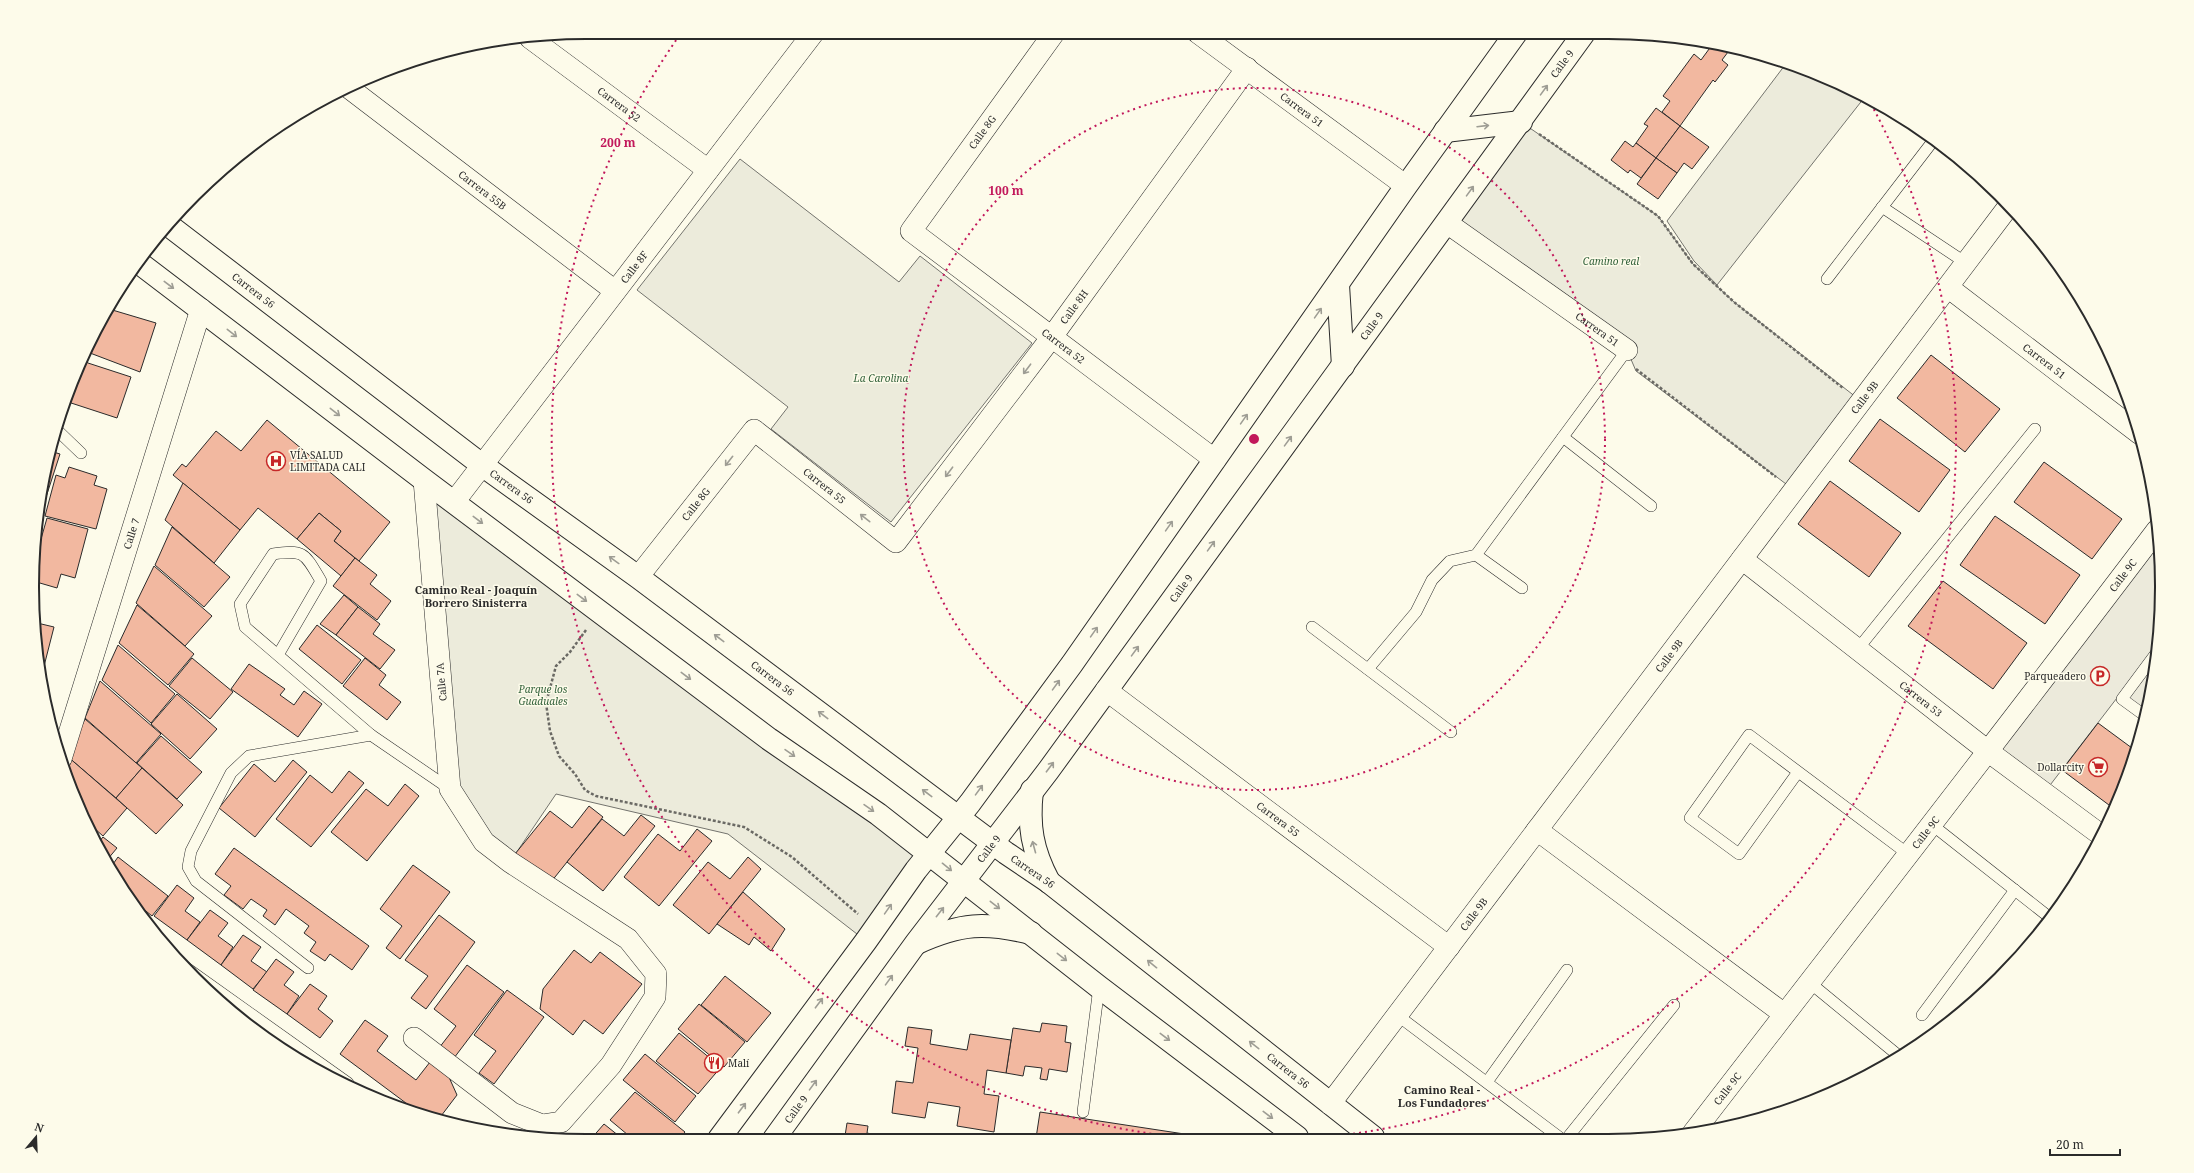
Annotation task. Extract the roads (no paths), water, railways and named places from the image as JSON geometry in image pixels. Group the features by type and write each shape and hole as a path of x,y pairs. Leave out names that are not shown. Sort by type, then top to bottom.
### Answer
{"main road":[{"path":"723,1134 929,853 958,817 1072,664 1338,285 1507,39"},
{"name":"Calle 9","path":"778,1134 916,943 993,843 1106,690 1521,122 1580,39"},
{"path":"1445,131 1521,122"},
{"name":"Carrera 56","path":"173,228 482,465 638,577 993,843 1049,882 1369,1134"},
{"path":"143,266 424,480 769,739 878,814 1099,988 1292,1134"},
{"path":"1338,285 1343,366"},
{"path":"1032,790 1029,813 1032,837 1038,860 1049,882"},
{"path":"916,943 943,931 972,925 1002,926 1031,933"}],"street":[{"name":"Calle 8F","path":"454,502 809,39"},
{"name":"Calle 8G","path":"911,231 1049,39"},
{"name":"Carrera 51","path":"1206,39 1406,186"},
{"name":"Carrera 52","path":"535,42 708,170"},
{"name":"Calle 8H","path":"896,542 1051,338 1247,68"},
{"name":"Carrera 55B","path":"353,91 615,291"},
{"name":"Calle 9B","path":"1330,1104 1861,401 1949,288 2005,211"},
{"name":"Carrera 51","path":"1447,223 1627,350"},
{"name":"Carrera 52","path":"911,231 1051,338 1215,460"},
{"name":"Carrera 51","path":"1949,288 2131,427"},
{"name":"Calle 7","path":"64,749 201,309"},
{"name":"Calle 8G","path":"638,577 754,430"},
{"name":"Carrera 55","path":"754,430 896,542"},
{"name":"Calle 7A","path":"414,1038 512,1113 542,1125 561,1122 611,1065 655,997 656,974 628,939 510,862 484,842 450,789 424,480"},
{"name":"Calle 9C","path":"1699,1126 1931,824 1990,752 2152,537"},
{"name":"Carrera 53","path":"1742,559 1857,650 2097,832"},
{"name":"Carrera 55","path":"1106,690 1449,947"},
{"path":"1537,830 1784,1014"}],"lane":[{"path":"1827,279 1930,144"},
{"path":"1882,207 1966,263"},
{"path":"1368,669 1416,612 1432,580 1450,561 1476,556 1627,350"},
{"path":"1857,650 2035,429"},
{"path":"61,434 81,452"},
{"path":"1564,437 1651,506"},
{"path":"278,655 321,581 307,558 293,551 273,554 240,604 245,627 371,735 450,789"},
{"path":"1476,556 1522,588"},
{"path":"1312,627 1451,732"},
{"path":"2140,712 2122,699 2149,664"},
{"path":"308,968 196,881 188,867 190,851 231,773 249,756 371,735"},
{"path":"1798,772 1739,854 1690,818 1749,735 1908,854"},
{"path":"1931,824 2046,915"},
{"path":"1922,1015 2015,890"},
{"path":"1486,1082 1567,970"},
{"path":"1808,982 1895,1053"},
{"path":"1083,1112 1099,988"},
{"path":"216,989 331,1071"},
{"path":"1570,1134 1674,1005"},
{"path":"1397,1015 1554,1134"}],"place":[{"name":"VÍA SALUD LIMITADA CALI","path":"276,461"},
{"name":"Parqueadero","path":"2100,676"},
{"name":"Dollarcity","path":"2098,767"},
{"name":"Malí","path":"714,1063"}],"district":[{"name":"Camino Real - Joaquín Borrero Sinisterra","path":"476,596"},
{"name":"Camino Real - Los Fundadores","path":"1442,1096"}],"park label":[{"name":"Camino real","path":"1611,261"},
{"name":"La Carolina","path":"881,378"},
{"name":"Parque los Guaduales","path":"543,694"}]}
